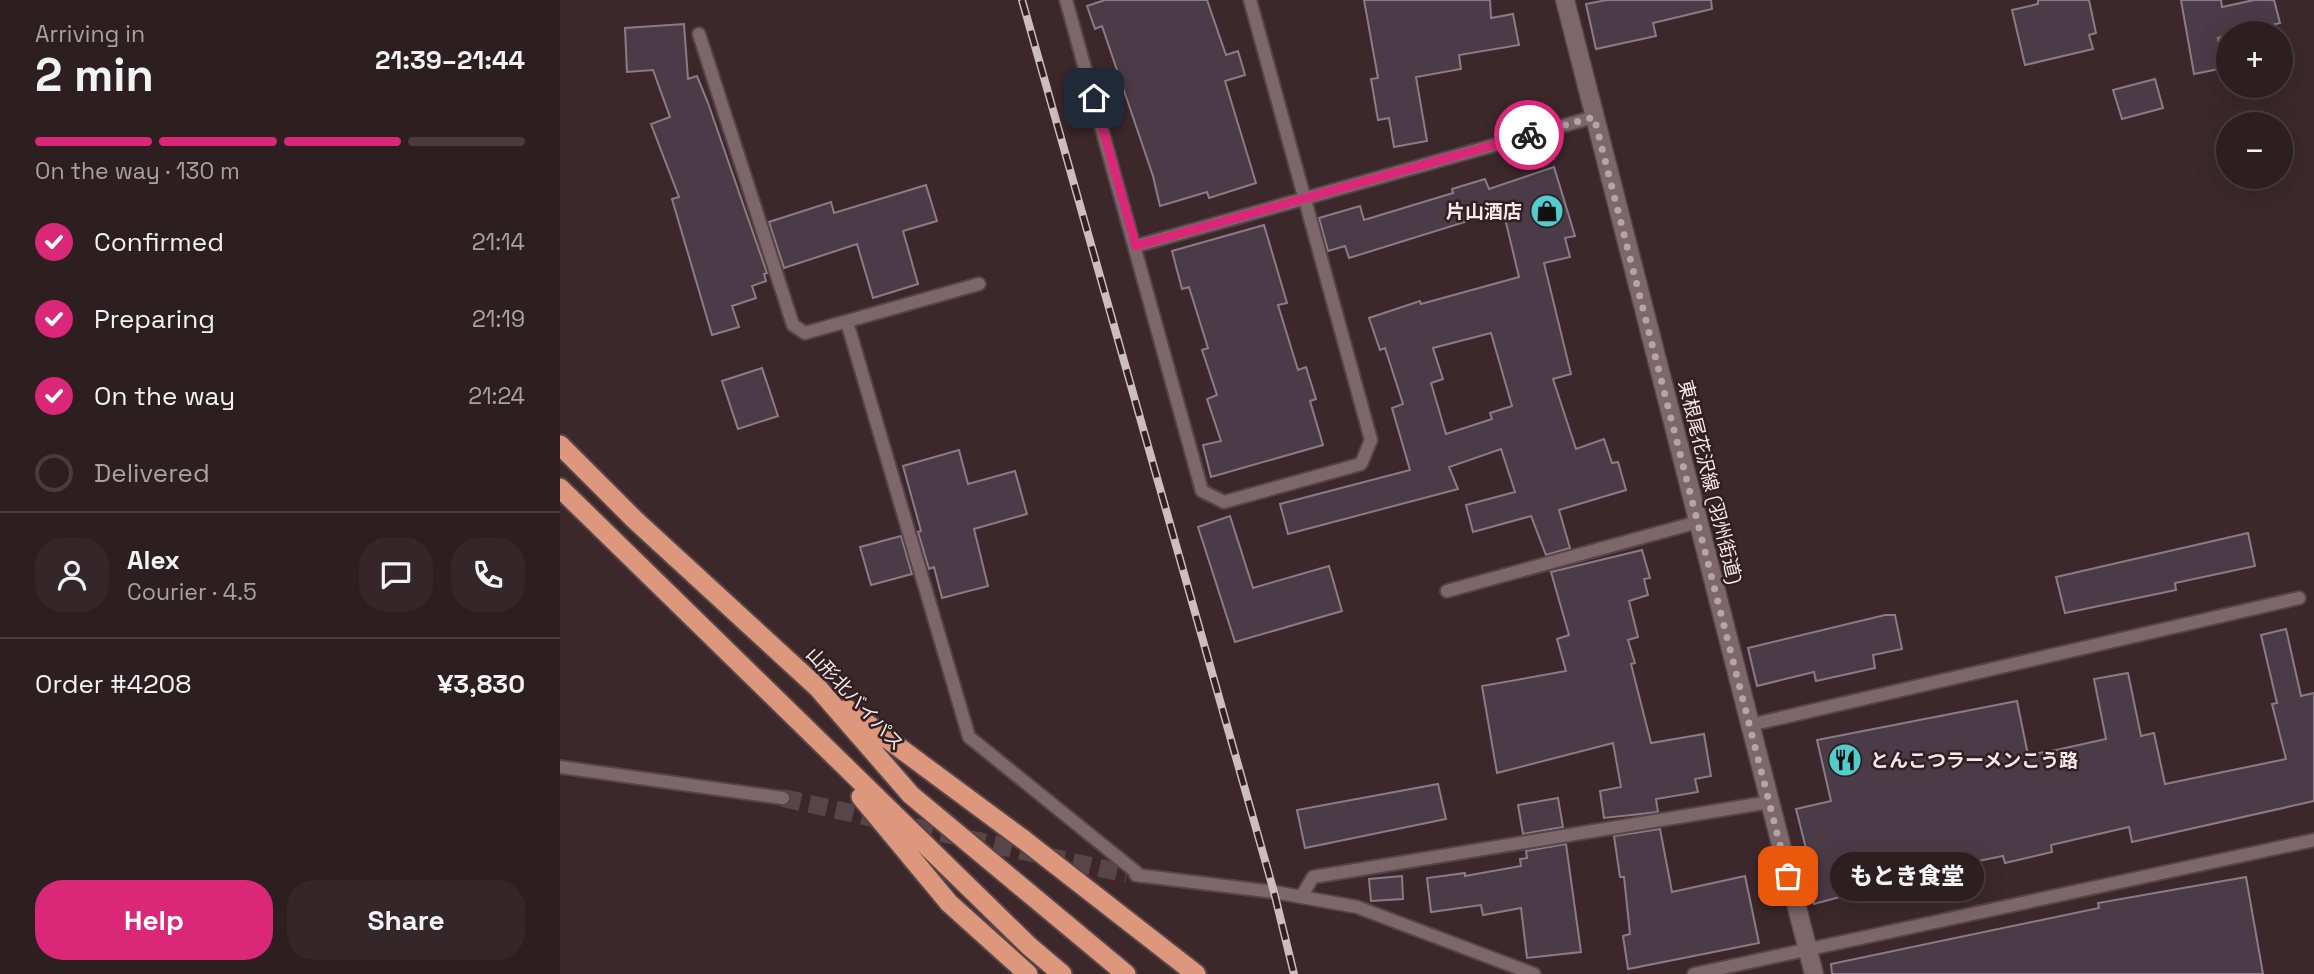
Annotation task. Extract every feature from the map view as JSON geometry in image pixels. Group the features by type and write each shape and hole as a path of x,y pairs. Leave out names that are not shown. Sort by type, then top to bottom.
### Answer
{"highway":[{"name":"山形北バイパス","path":"560,445 635,520 818,688 911,795 1126,974"},
{"path":"560,488 1030,946 1062,974"},
{"path":"818,688 1024,840 1196,974"},
{"path":"792,715 950,903 1028,974"}],"main road":[{"name":"東根尾花沢線 (羽州街道)","path":"1564,0 1814,974"}],"lane":[{"path":"1066,0 1202,491 1224,502 1361,464 1371,440 1250,0"},
{"path":"699,34 793,325 805,333 979,284"},
{"path":"1136,246 1594,117"},
{"path":"847,322 969,737 1134,875 1357,907 1534,974"},
{"path":"1447,591 1698,522"},
{"path":"1750,725 2299,598"},
{"path":"560,767 783,797"},
{"path":"1301,897 1313,877 1770,802"},
{"path":"1694,974 2314,840"}],"building":[{"path":"1105,0 1207,0 1226,55 1238,51 1245,75 1225,81 1256,183 1209,198 1207,192 1160,206 1153,176 1102,26 1095,29 1087,6"},
{"path":"1364,0 1490,0 1491,18 1513,14 1519,45 1459,55 1461,69 1416,77 1427,141 1394,147 1389,118 1378,120 1371,79 1378,78"},
{"path":"1607,0 1711,0 1712,9 1653,23 1656,36 1596,49 1586,4"},
{"path":"2038,0 2089,0 2096,33 2089,35 2093,49 2025,65 2012,10 2038,4"},
{"path":"2181,0 2221,0 2222,7 2254,0 2274,0 2279,21 2216,21 2216,70 2194,74"},
{"path":"684,24 688,79 697,76 708,103 767,273 764,274 766,281 752,286 756,298 732,306 739,327 712,335 672,199 679,197 651,124 670,117 653,70 627,72 625,28"},
{"path":"2155,79 2163,108 2122,119 2113,90"},
{"path":"1554,167 1575,236 1565,238 1570,257 1544,263 1571,374 1553,379 1576,449 1604,439 1612,463 1618,462 1626,490 1559,510 1570,548 1546,555 1531,516 1473,532 1466,505 1515,492 1501,449 1449,467 1458,489 1288,534 1280,504 1410,470 1392,408 1403,404 1385,348 1380,350 1369,318 1420,301 1421,304 1519,277 1503,210 1349,258 1345,246 1328,251 1319,218 1360,206 1364,220 1453,193 1452,189 1485,179 1489,189","holes":["1491,333 1512,406 1490,413 1492,419 1446,434 1431,383 1443,379 1433,348"]},
{"path":"926,185 937,221 903,231 918,284 873,298 857,244 784,268 769,222 831,202 834,213"},
{"path":"1264,225 1287,303 1278,305 1298,370 1306,367 1316,399 1310,401 1323,445 1211,477 1203,445 1221,441 1207,399 1217,395 1202,350 1208,348 1189,287 1182,289 1172,251"},
{"path":"762,368 778,416 738,429 722,381"},
{"path":"959,450 968,484 1015,471 1027,514 974,529 988,586 942,598 934,567 929,569 918,532 921,531 903,466"},
{"path":"1230,516 1253,588 1329,566 1342,611 1235,642 1198,527"},
{"path":"2248,533 2255,566 2175,583 2176,590 2065,613 2056,577"},
{"path":"901,536 912,574 871,585 860,547"},
{"path":"1642,550 1650,578 1644,579 1648,595 1629,601 1638,637 1628,640 1635,663 1631,664 1651,743 1704,734 1711,776 1695,779 1698,792 1656,799 1658,812 1604,818 1600,791 1621,787 1613,743 1497,773 1482,686 1566,671 1557,639 1569,635 1551,572"},
{"path":"1885,615 1895,615 1902,649 1873,655 1875,668 1816,681 1814,672 1757,686 1748,648"},
{"path":"2286,629 2301,696 2314,693 2314,801 2132,842 2129,827 2051,845 2052,852 2005,863 2003,856 1954,866 1814,904 1805,870 1811,868 1796,809 1831,801 1817,740 2017,701 2028,755 2056,750 2106,739 2094,679 2128,673 2141,736 2154,733 2165,784 2286,759 2272,704 2277,703 2261,635"},
{"path":"1438,784 1446,819 1305,848 1297,810"},
{"path":"1558,798 1563,827 1523,834 1518,805"},
{"path":"1660,829 1672,892 1745,876 1759,943 1628,969 1623,936 1630,934 1624,877 1620,877 1614,836"},
{"path":"1566,844 1581,952 1527,958 1521,908 1483,915 1481,905 1431,912 1427,878 1465,873 1465,876 1521,866 1520,859 1527,858 1526,851"},
{"path":"1402,876 1403,899 1371,901 1369,879"},
{"path":"2246,877 2263,974 1832,974 1831,964 2099,908 2098,903"}],"tunnel":[{"path":"783,798 1127,874"}],"railway":[{"path":"1022,0 1274,892 1294,974"}],"way so far":[{"path":"1529,135 1594,117 1788,876"}],"place":[{"name":"片山酒店","path":"1547,211"},
{"name":"とんこつラーメンこう路","path":"1845,760"},
{"name":"もとき食堂","path":"1788,876"}],"route":[{"path":"1094,98 1136,246 1529,135"}]}
